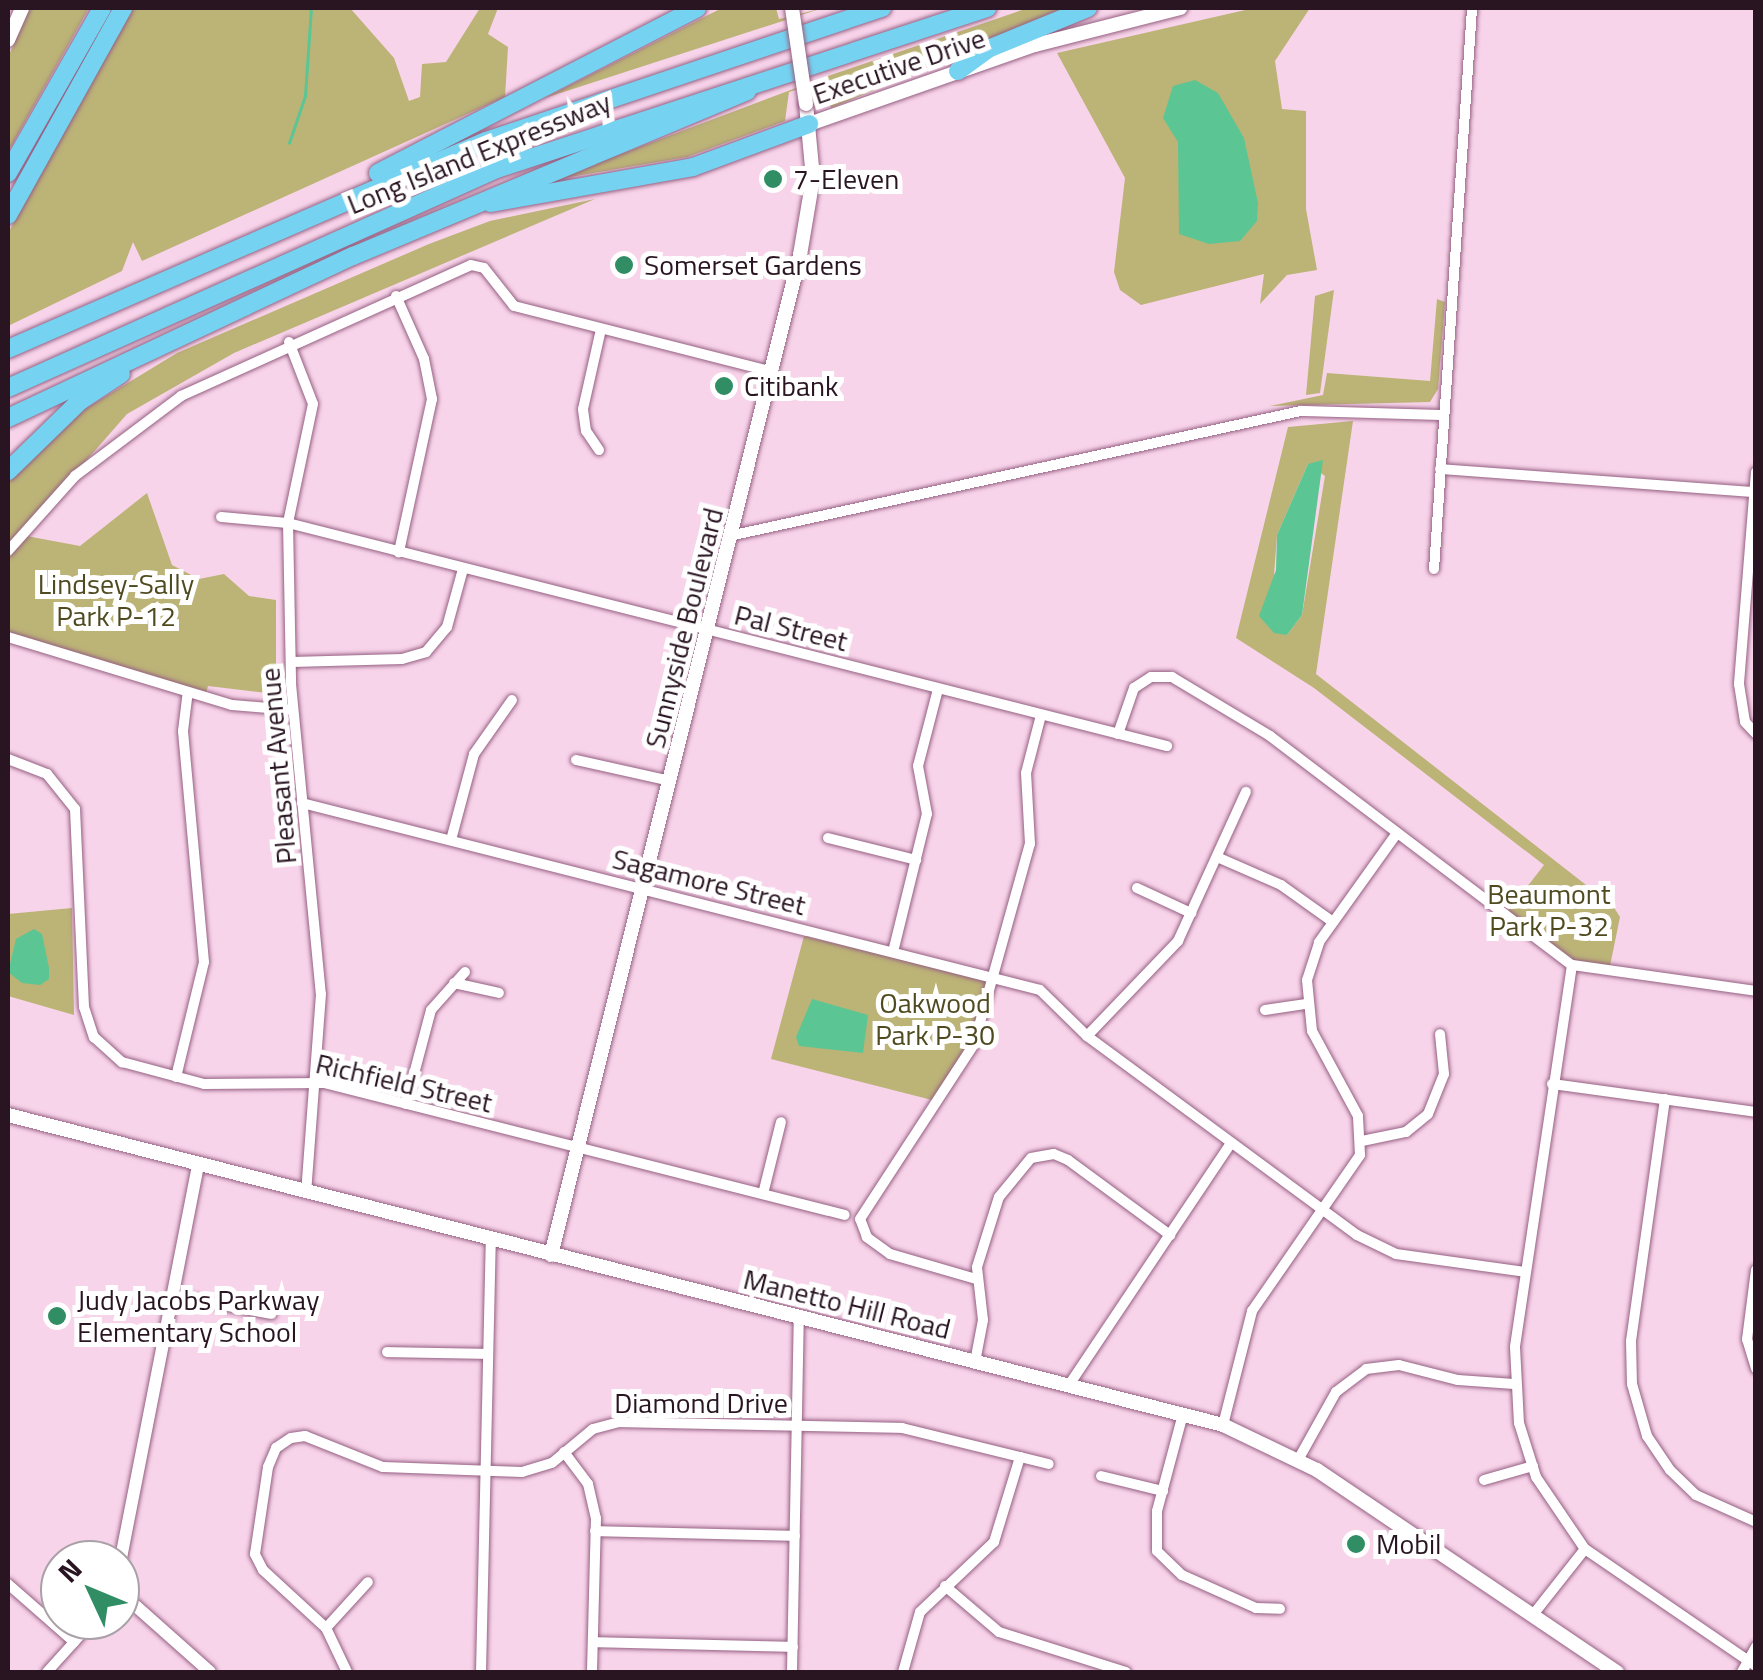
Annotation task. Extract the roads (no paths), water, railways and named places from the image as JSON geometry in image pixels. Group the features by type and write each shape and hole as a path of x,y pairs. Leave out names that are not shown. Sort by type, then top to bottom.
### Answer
{"highway":[{"path":"8,172 102,8"},
{"path":"8,215 122,8"},
{"path":"240,244 697,8"},
{"name":"Long Island Expressway","path":"8,349 240,244 522,128 882,8"},
{"name":"Long Island Expressway","path":"8,388 497,169 767,76 987,8"},
{"path":"958,71 988,49 1088,8"},
{"path":"8,418 470,204 736,99 767,76"},
{"path":"470,204 693,167 809,124"},
{"path":"8,471 80,401 228,316"}],"main road":[{"path":"8,40 22,8"},
{"name":"Sunnyside Boulevard","path":"551,1255 734,535 808,210 809,124 792,8"},
{"name":"Executive Drive","path":"809,124 958,71 1180,8"},
{"name":"Manetto Hill Road","path":"8,1115 1222,1425 1298,1460 1617,1672"}],"street":[{"path":"1434,569 1472,8"},
{"path":"8,550 48,500 142,422 214,377 461,268 484,268 514,306 773,372"},
{"path":"396,296 424,358 432,398 399,552"},
{"path":"600,450 586,431 583,408 602,329"},
{"name":"Pleasant Avenue","path":"289,342 314,415 288,524 294,710 322,994 306,1192"},
{"path":"734,535 1301,411 1444,415"},
{"path":"1440,469 1754,492"},
{"path":"1756,472 1739,684 1745,722 1756,734"},
{"name":"Pal Street","path":"222,517 288,524 1166,746"},
{"path":"292,662 402,660 426,652 447,628 464,569"},
{"path":"8,637 253,709 294,710"},
{"path":"1118,734 1139,683 1172,677 1270,736 1572,965 1756,991"},
{"path":"893,952 927,814 918,766 938,689"},
{"path":"176,1077 204,962 183,731 188,692"},
{"path":"451,840 474,754 512,700"},
{"path":"976,1279 890,1254 860,1226 861,1213 967,1060 1030,844 1026,773 1041,715"},
{"name":"Richfield Street","path":"8,759 47,774 74,808 84,1007 94,1037 122,1062 176,1077 241,1087 313,1082 845,1214"},
{"path":"576,760 671,781"},
{"path":"1086,1036 1178,941 1246,792"},
{"name":"Sagamore Street","path":"302,803 1049,994 1086,1036 1324,1210 1396,1254 1526,1272"},
{"path":"1222,1425 1252,1310 1353,1171 1362,1140 1358,1116 1312,1032 1305,1004 1310,965 1334,922 1397,833"},
{"path":"828,838 916,860"},
{"path":"1217,857 1281,885 1334,922"},
{"path":"1137,888 1191,913"},
{"path":"1572,965 1552,1084 1514,1384 1533,1466 1554,1509 1585,1549 1748,1667 1756,1648"},
{"path":"406,1104 430,1010 464,972"},
{"path":"454,983 499,993"},
{"path":"1265,1010 1305,1004"},
{"path":"1362,1140 1406,1132 1428,1114 1444,1074 1440,1034"},
{"path":"1552,1084 1756,1112"},
{"path":"1665,1099 1631,1341 1635,1398 1647,1436 1670,1470 1696,1494 1756,1522"},
{"path":"763,1194 781,1122"},
{"path":"1069,1386 1231,1142"},
{"path":"974,1362 984,1309 976,1279 999,1197 1019,1168 1040,1154 1068,1160 1170,1235"},
{"path":"125,1540 198,1165"},
{"path":"481,1672 491,1240"},
{"path":"1756,1270 1747,1339 1756,1369"},
{"path":"174,1296 270,1314"},
{"path":"792,1672 799,1318"},
{"path":"387,1352 488,1354"},
{"path":"1298,1460 1336,1392 1366,1368 1399,1365 1458,1380 1514,1384"},
{"path":"1183,1414 1163,1491 1155,1542 1168,1566 1256,1608 1280,1609"},
{"name":"Diamond Drive","path":"347,1672 326,1628 263,1570 255,1554 276,1448 305,1436 382,1467 539,1470 593,1429 620,1422 798,1424 902,1428 1049,1464"},
{"path":"564,1452 588,1484 595,1531 592,1672"},
{"path":"903,1672 912,1627 945,1586 994,1542 1020,1457"},
{"path":"1484,1480 1533,1466"},
{"path":"1101,1476 1163,1491"},
{"path":"595,1531 795,1536"},
{"path":"1532,1616 1585,1549"},
{"path":"326,1628 368,1582"},
{"path":"8,1584 74,1642 47,1672"},
{"path":"945,1586 999,1632 1126,1672"},
{"path":"140,1610 210,1672"},
{"path":"593,1642 793,1647"}],"waterway":[{"path":"289,143 305,96 311,8"}],"place":[{"name":"7-Eleven","path":"773,179"},
{"name":"Somerset Gardens","path":"624,265"},
{"name":"Citibank","path":"724,386"},
{"name":"Judy Jacobs Parkway Elementary School","path":"57,1316"},
{"name":"Mobil","path":"1356,1544"}],"park label":[{"name":"Lindsey-Sally Park P-12","path":"116,600"},
{"name":"Beaumont Park P-32","path":"1549,910"},
{"name":"Oakwood Park P-30","path":"935,1019"}]}
